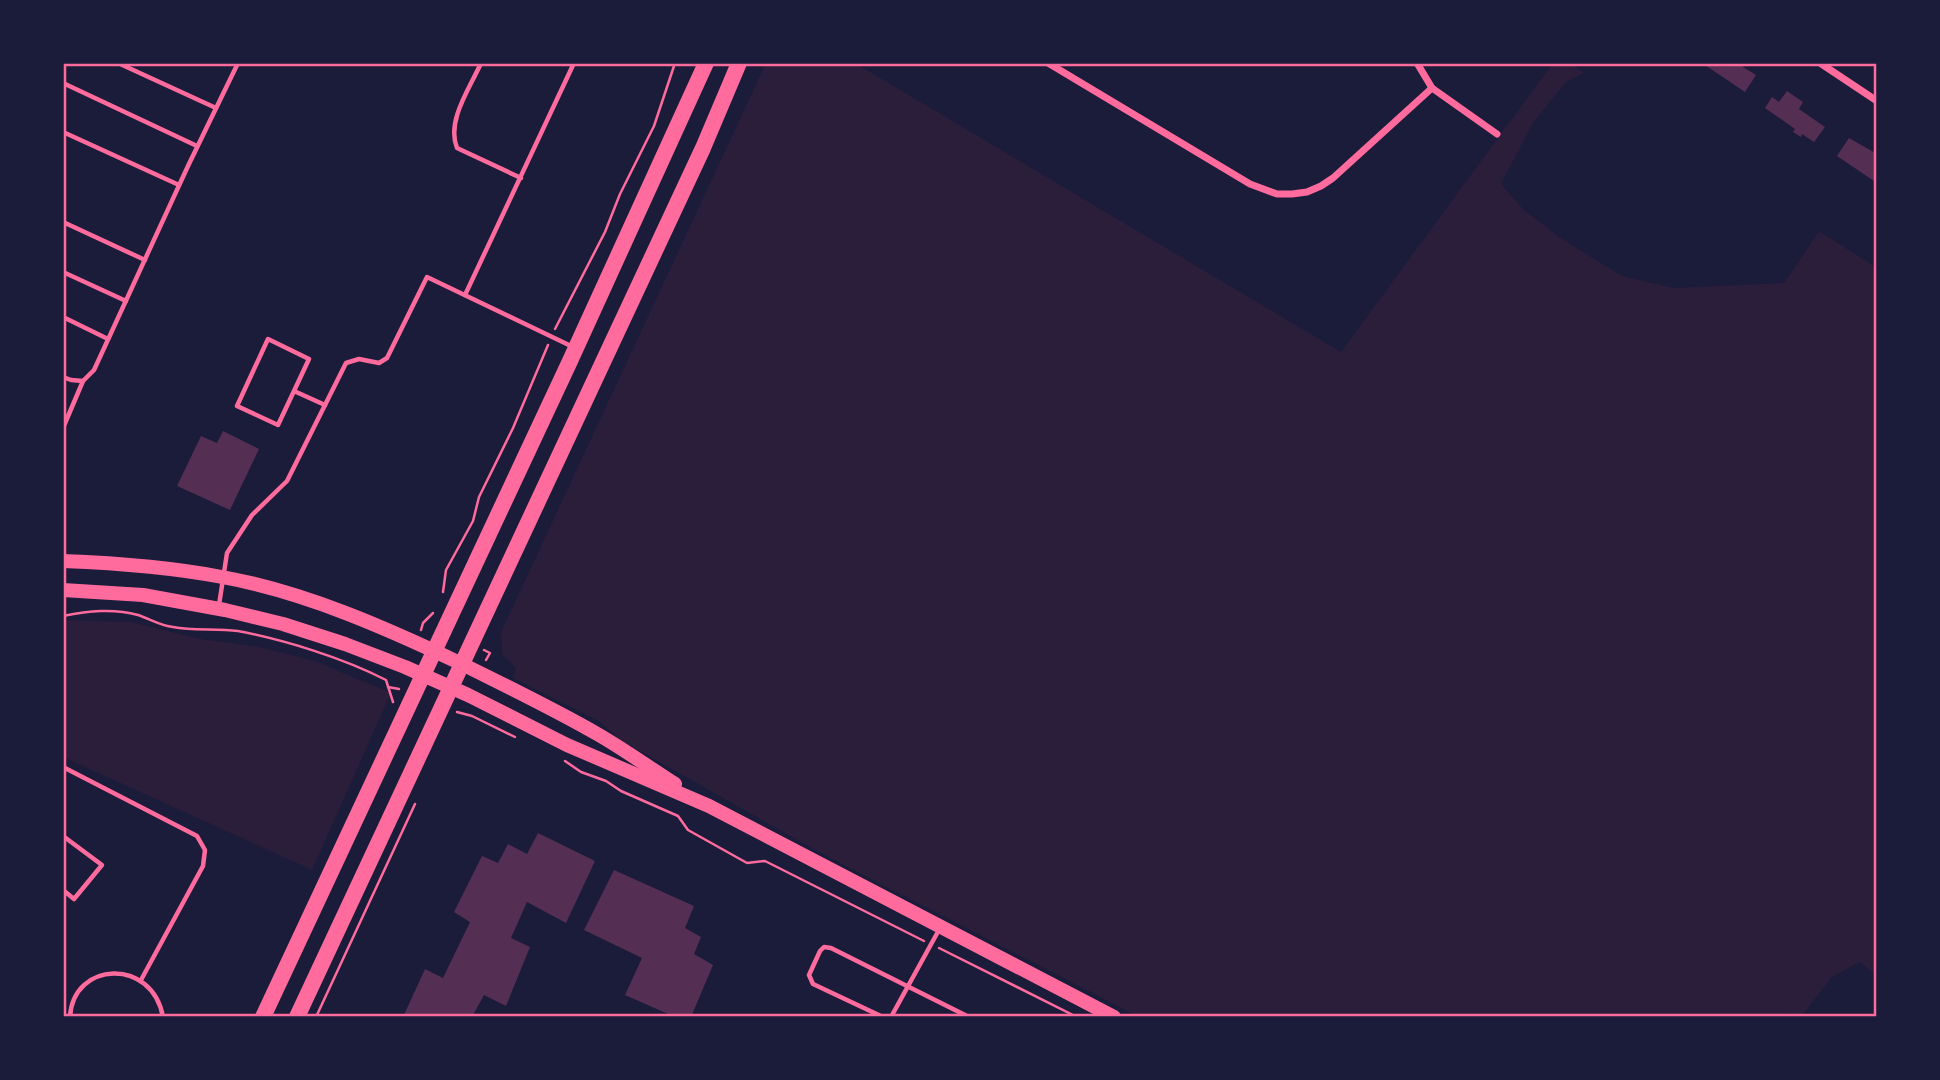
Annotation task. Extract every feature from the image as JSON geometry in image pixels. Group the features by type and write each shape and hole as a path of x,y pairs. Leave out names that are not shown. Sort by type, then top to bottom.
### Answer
{"main road":[{"path":"263,1017 576,348 706,63"},
{"path":"297,1017 697,161 740,63"},
{"path":"63,561 153,567 223,577 306,600 417,642 543,704 602,737 709,806"},
{"path":"63,590 143,595 218,609 345,643 405,667 567,745 709,806 1114,1017"}],"street":[{"path":"1048,63 1250,184 1278,194 1307,192 1333,178 1432,88"},
{"path":"1417,63 1432,88 1497,134"},
{"path":"1820,63 1877,101"}],"lane":[{"path":"118,63 216,108"},
{"path":"63,428 83,381 94,370 238,63"},
{"path":"481,63 455,120 453,137 457,148 521,178"},
{"path":"465,295 574,63"},
{"path":"63,83 197,146"},
{"path":"63,132 179,185"},
{"path":"63,222 145,260"},
{"path":"63,272 126,301"},
{"path":"218,609 227,553 252,515 287,481 346,363 359,359 379,363 387,358 427,277 576,348"},
{"path":"63,317 108,339"},
{"path":"268,339 309,359 294,391 278,425 237,406 268,339"},
{"path":"63,377 83,381"},
{"path":"294,391 325,405"},
{"path":"63,766 197,836 205,850 203,866 141,979"},
{"path":"63,836 102,865 74,899 63,890"},
{"path":"891,1017 940,927"},
{"path":"883,1017 813,984 809,975 824,947 831,948 970,1017"},
{"path":"70,1017 75,998 84,986 97,977 111,973 127,974 141,979 153,990 161,1003 163,1017"}],"path":[{"path":"443,595 446,570 473,521 479,497 513,428 552,337 654,126 675,63"},
{"path":"63,616 113,610 168,627 237,631 294,645 368,671 386,680 388,687"},
{"path":"417,642 424,623 434,612"},
{"path":"388,687 405,667"},
{"path":"388,687 414,694"},
{"path":"443,707 472,716 519,739"},
{"path":"559,758 581,772 606,781 621,791 678,816 688,830 747,863 765,861 1077,1017"}],"shaded area":[{"path":"766,63 855,63 1341,352 1553,63 1569,63 1584,73 1566,82 1533,123 1501,184 1524,210 1562,239 1622,276 1674,288 1784,283 1819,231 1877,268 1877,976 1860,962 1832,977 1801,1017 1139,1017 813,849 619,739 599,721 513,678 516,668 502,654 501,632"},
{"path":"63,620 131,622 200,639 259,647 315,661 391,693 312,870 63,757"}],"building":[{"path":"1702,63 1743,63 1743,67 1756,75 1745,92"},
{"path":"1787,91 1803,102 1799,109 1825,127 1814,142 1793,132 1795,129 1765,108 1772,97 1779,102"},
{"path":"1849,138 1877,154 1877,183 1837,156"},
{"path":"223,431 259,449 230,510 177,486 201,436 217,443"},
{"path":"538,833 595,861 566,923 527,902 511,938 530,947 506,1006 484,995 472,1017 403,1017 425,969 443,978 470,922 454,912 482,856 498,863 508,844 527,854"},
{"path":"614,870 694,906 685,928 701,937 694,954 713,965 691,1017 675,1017 625,995 642,958 584,930"}]}
